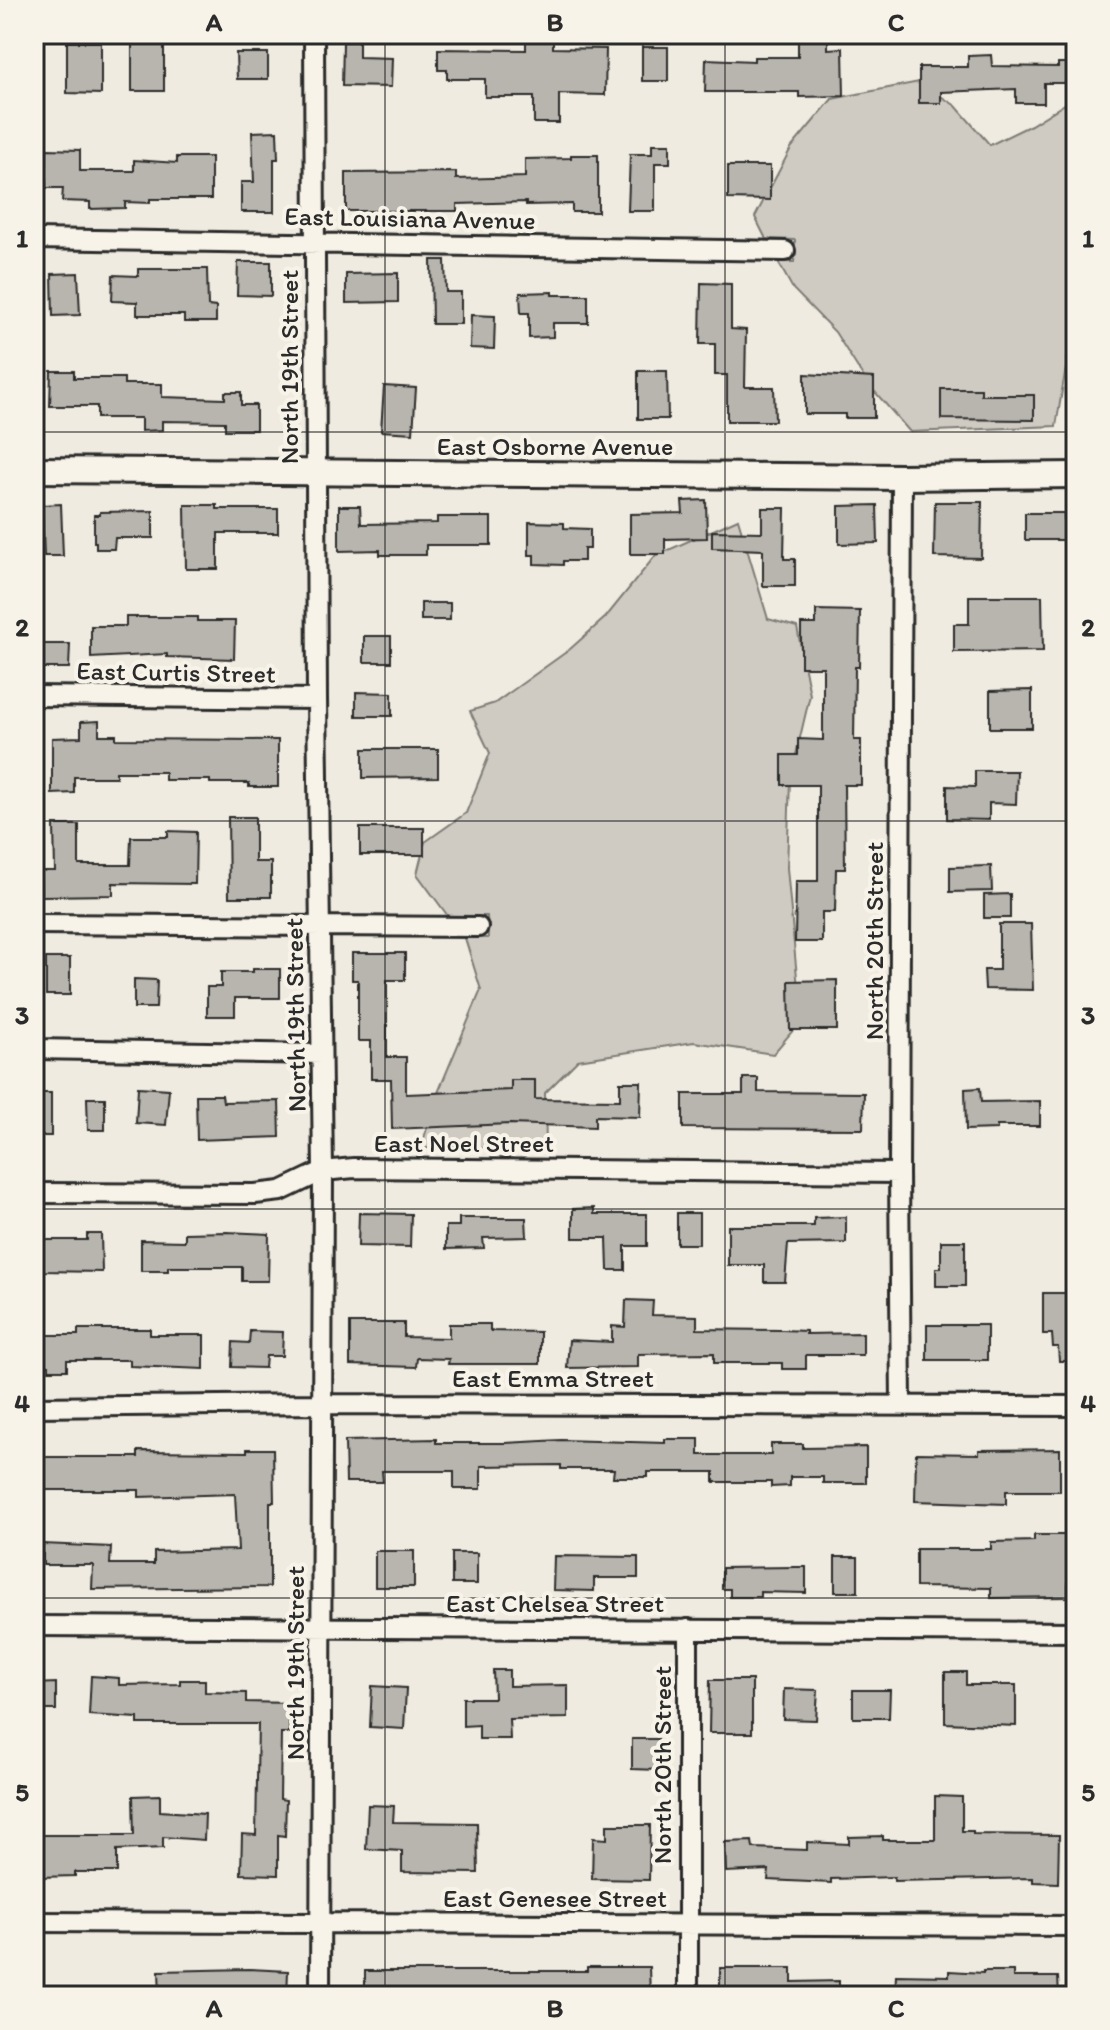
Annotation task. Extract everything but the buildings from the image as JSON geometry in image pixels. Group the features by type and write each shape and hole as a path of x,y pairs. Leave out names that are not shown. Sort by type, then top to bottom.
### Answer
{"street":[{"name":"North 19th Street","path":"314,34 315,472 323,1171 320,1996"},
{"name":"East Louisiana Avenue","path":"34,239 785,251"},
{"name":"East Osborne Avenue","path":"34,470 902,477 1076,475"},
{"name":"North 20th Street","path":"901,1405 902,477"},
{"name":"East Curtis Street","path":"34,696 317,699"},
{"path":"34,924 478,927"},
{"path":"34,1049 321,1054"},
{"name":"East Noel Street","path":"34,1193 255,1194 281,1191 323,1171 369,1168 899,1173"},
{"name":"East Emma Street","path":"34,1407 322,1404 1073,1406"},
{"name":"East Chelsea Street","path":"34,1626 1076,1632"},
{"name":"North 20th Street","path":"688,1629 688,1996"},
{"name":"East Genesee Street","path":"34,1922 1076,1926"}],"shaded area":[{"path":"919,82 956,106 990,145 1031,125 1076,97 1076,339 1071,338 1056,426 910,432 868,384 835,332 793,289 778,262 794,262 795,240 766,239 755,217 791,148 832,99"},
{"path":"738,519 768,619 797,627 810,695 790,780 787,868 801,1021 773,1054 694,1042 578,1060 545,1093 546,1149 421,1148 437,1095 481,990 465,938 488,938 487,916 448,916 417,874 425,842 466,813 490,753 470,711 495,703 569,650 606,617 655,556"}]}
